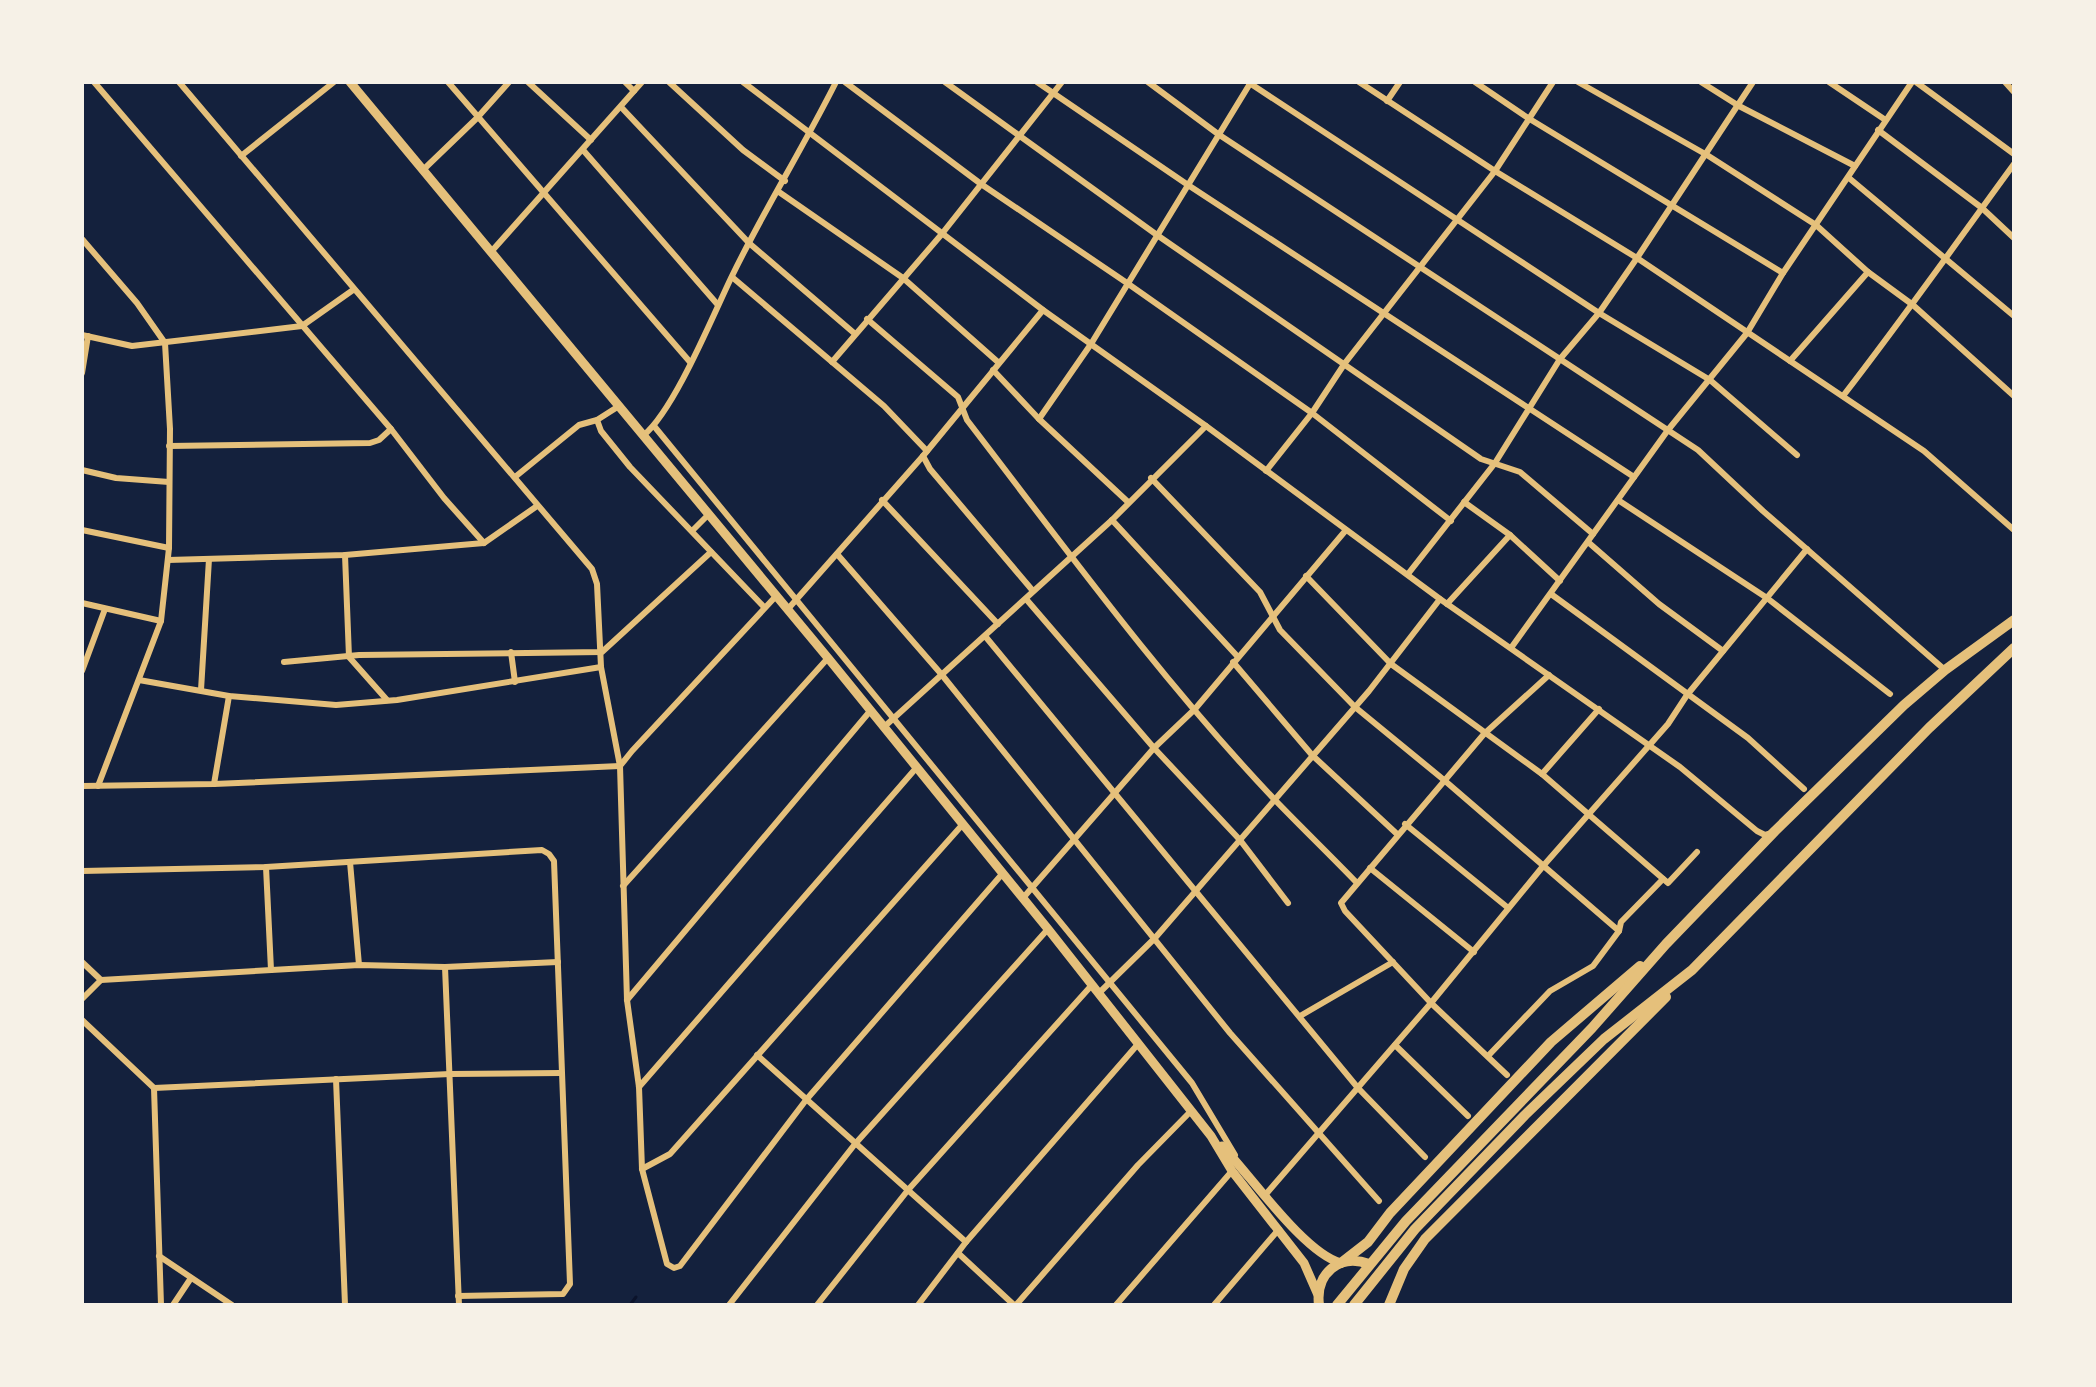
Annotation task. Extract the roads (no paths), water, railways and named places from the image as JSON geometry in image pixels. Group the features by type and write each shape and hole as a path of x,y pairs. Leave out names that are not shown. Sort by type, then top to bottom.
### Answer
{"highway":[{"path":"1337,1305 1406,1221 1592,1028 1666,944 1775,831 1904,705 1945,670 2014,620"},
{"path":"1389,1305 1404,1269 1425,1239 1615,1051 1929,728 2014,648"},
{"path":"1317,1302 1324,1276 1368,1242 1551,1042 1666,944"},
{"path":"1354,1305 1415,1229 1525,1115 1604,1039 1692,970"},
{"path":"1341,1263 1353,1260 1369,1264"},
{"path":"1382,1275 1389,1291 1389,1305"}],"main road":[{"path":"350,82 777,595 1048,929 1236,1168 1304,1263 1317,1302"},
{"path":"1236,1168 1266,1194 1300,1235 1330,1260 1341,1263"}],"street":[{"path":"94,82 391,429 444,498 484,543"},
{"path":"179,82 592,569 597,584 601,667 620,766 627,1000 639,1087 642,1169 667,1264 674,1268 680,1266 806,1100 1003,873"},
{"path":"241,156 334,82"},
{"path":"448,82 690,362"},
{"path":"423,170 509,82"},
{"path":"528,82 591,140"},
{"path":"625,82 634,91"},
{"path":"491,252 642,82"},
{"path":"669,82 743,150 785,181"},
{"path":"743,82 1043,310 1440,599 1680,767 1757,831 1765,835 1775,831"},
{"path":"644,435 654,426 690,362 749,243 836,82"},
{"path":"845,82 981,184 1312,413 1451,521"},
{"path":"945,82 1157,235 1481,459 1520,472 1593,534"},
{"path":"1037,82 1188,185 1634,477"},
{"path":"832,362 941,235 1062,82"},
{"path":"1148,82 1218,134 1698,450 1945,670"},
{"path":"1039,419 1091,344 1250,82 1599,313 1710,380 1797,455"},
{"path":"1359,82 1495,171 1637,258 1924,451 2014,530"},
{"path":"1387,101 1400,82"},
{"path":"1475,82 1528,118 1783,273"},
{"path":"1266,471 1312,413 1345,363 1495,171 1553,82"},
{"path":"1578,82 1707,155 1816,225 1868,272 1913,305 2014,396"},
{"path":"1701,82 1739,106 1855,166"},
{"path":"1408,574 1495,463 1560,359 1599,313 1753,82"},
{"path":"1829,82 1884,119"},
{"path":"1511,648 1668,430 1747,333 1884,119 1914,82 2014,154"},
{"path":"2005,82 2014,92"},
{"path":"621,107 749,243 854,333"},
{"path":"1878,130 1982,208 2014,238"},
{"path":"583,150 718,305"},
{"path":"1843,396 2014,164"},
{"path":"1849,178 2014,316"},
{"path":"779,192 903,278 999,363"},
{"path":"82,239 137,303 165,343 169,446 169,548 161,621 98,786"},
{"path":"1790,361 1868,272"},
{"path":"732,277 884,406 925,454 930,469 1033,591"},
{"path":"82,373 85,335 132,346 302,326 353,290"},
{"path":"788,609 925,454 1043,310"},
{"path":"867,319 958,397 962,410 1071,556 1195,709 1274,799 1357,883"},
{"path":"993,370 1039,419 1128,502"},
{"path":"515,477 579,425 597,420 620,406"},
{"path":"597,420 601,431 630,467 764,607"},
{"path":"654,426 1192,1083 1236,1168 1116,1305"},
{"path":"884,727 1112,520 1206,426"},
{"path":"169,446 370,443 379,440 391,429"},
{"path":"82,470 116,478 169,482"},
{"path":"1151,478 1260,592 1280,630 1355,707 1619,931"},
{"path":"882,500 998,624"},
{"path":"1618,500 1767,598 1890,694"},
{"path":"1464,502 1510,535 1560,581"},
{"path":"168,560 345,555 484,543 537,506"},
{"path":"692,531 709,514"},
{"path":"1112,520 1236,660 1312,755 1397,834"},
{"path":"82,530 169,548"},
{"path":"1023,898 1154,748 1195,709 1346,530"},
{"path":"1447,604 1510,535"},
{"path":"1588,542 1659,604 1723,651"},
{"path":"1266,1194 1474,952 1507,907 1587,813 1668,724 1687,695 1807,549"},
{"path":"284,662 349,657 602,652 711,552"},
{"path":"837,554 942,675 1230,1033 1379,1201"},
{"path":"345,555 349,657 387,700"},
{"path":"201,690 209,559"},
{"path":"1306,576 1391,664 1542,774 1668,883 1697,852"},
{"path":"1551,594 1748,738 1804,789"},
{"path":"82,786 214,784 620,766 777,595"},
{"path":"1026,599 1154,748 1240,840 1288,903"},
{"path":"817,1305 908,1190 1095,990 1108,984 1155,938 1355,707 1440,599"},
{"path":"82,603 161,621"},
{"path":"82,671 105,609"},
{"path":"985,636 1358,1088 1425,1157"},
{"path":"511,652 515,682"},
{"path":"623,886 828,658"},
{"path":"139,680 229,696 336,705 515,682 601,667"},
{"path":"1507,1075 1431,1003 1341,903 1484,734 1549,675"},
{"path":"214,784 229,696"},
{"path":"1542,774 1599,709"},
{"path":"627,1000 871,710"},
{"path":"639,1087 917,767"},
{"path":"642,1169 670,1154 963,824"},
{"path":"1405,824 1507,907"},
{"path":"1757,831 1762,839 1761,847"},
{"path":"82,871 266,867 542,850 549,854 554,861 570,1284 568,1291 556,1294 458,1296"},
{"path":"350,862 359,965"},
{"path":"266,867 271,970"},
{"path":"1370,868 1474,952"},
{"path":"1488,1056 1550,991 1593,966 1619,931 1621,922 1663,879"},
{"path":"729,1305 855,1144 1048,929"},
{"path":"82,962 101,980"},
{"path":"82,999 101,980 359,965 445,967 558,962"},
{"path":"1300,1016 1393,962"},
{"path":"445,967 459,1305"},
{"path":"82,1020 154,1088 161,1305"},
{"path":"918,1305 966,1242 1138,1044"},
{"path":"1395,1045 1468,1116"},
{"path":"757,1055 966,1242"},
{"path":"154,1088 450,1074 561,1073"},
{"path":"336,1079 345,1305"},
{"path":"958,1253 1015,1305 1138,1165 1191,1111"},
{"path":"1214,1305 1279,1229"},
{"path":"159,1256 232,1305"},
{"path":"173,1305 191,1278"}],"waterway":[{"path":"630,1305 636,1297"}]}
